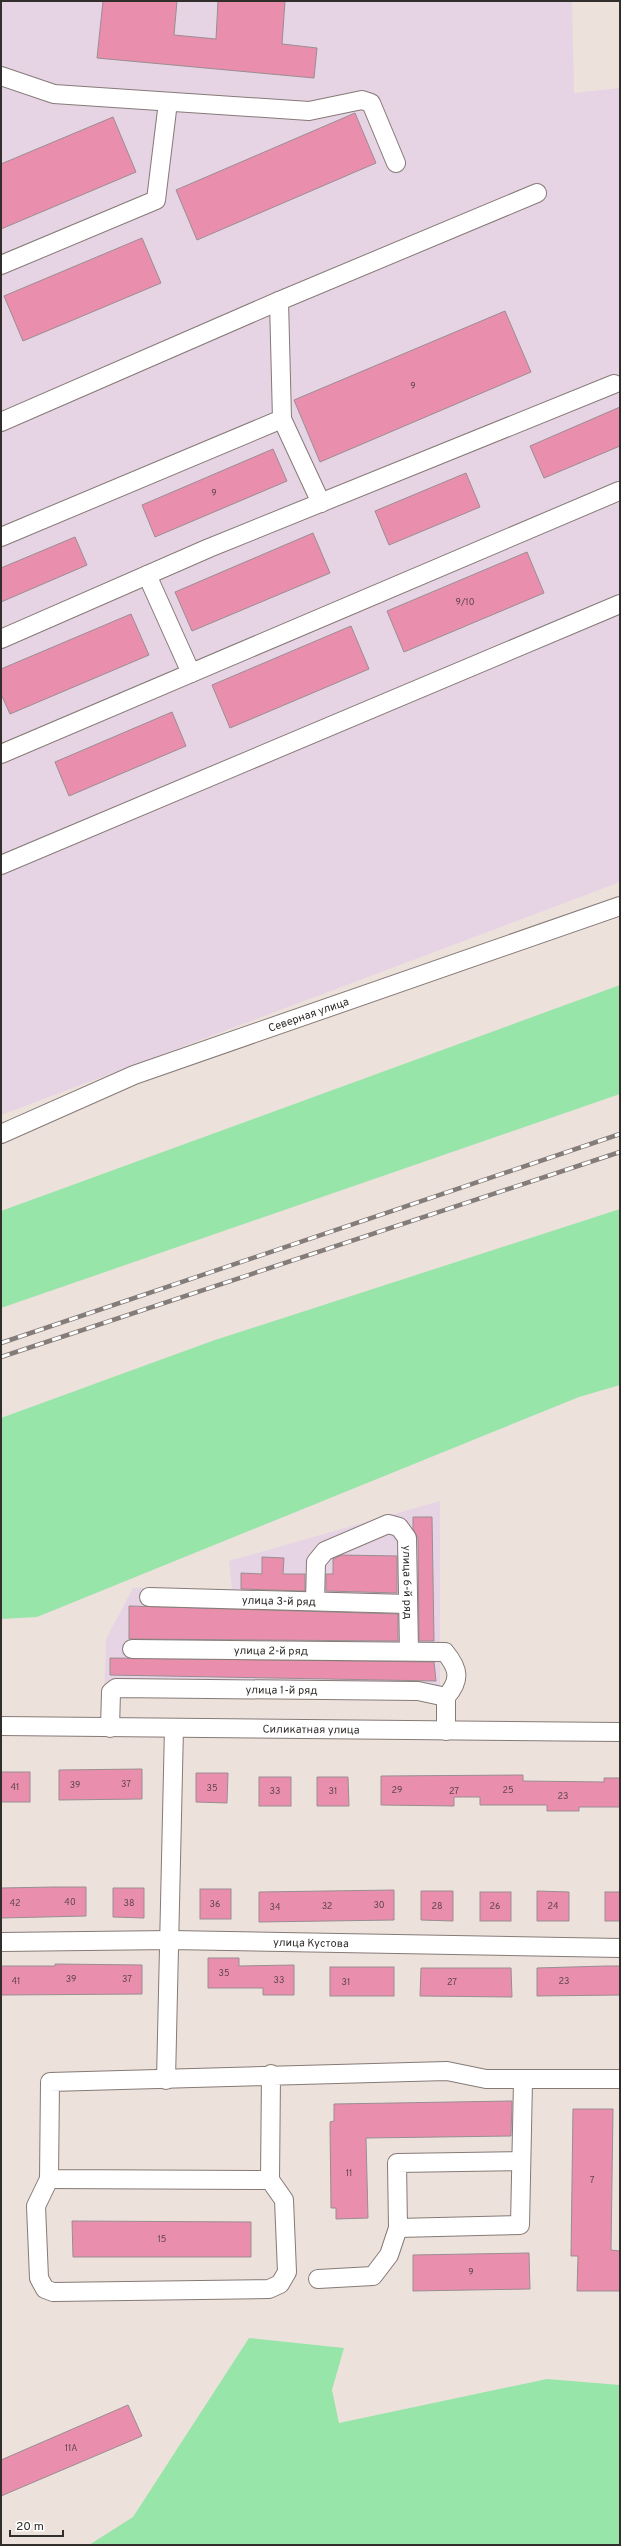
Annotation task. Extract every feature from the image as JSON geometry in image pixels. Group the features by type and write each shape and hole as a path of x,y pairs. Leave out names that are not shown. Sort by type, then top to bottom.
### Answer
{"street":[{"path":"1,76 54,94 168,102 309,111 362,100 371,103 396,163"},
{"path":"1,265 156,200 168,102"},
{"path":"1,422 279,301 537,193"},
{"path":"279,301 282,419 321,503"},
{"path":"1,639 147,575 614,384"},
{"path":"1,537 282,419"},
{"path":"1,754 619,491"},
{"path":"147,575 191,673"},
{"path":"1,865 620,604"},
{"name":"Северная улица","path":"1,1134 134,1075 620,906"},
{"name":"улица 6-й ряд","path":"315,1600 316,1562 325,1551 388,1524 399,1527 407,1538 409,1651"},
{"name":"улица 3-й ряд","path":"149,1597 315,1600 408,1604"},
{"name":"улица 2-й ряд","path":"132,1649 445,1652 453,1662 457,1674 456,1686 446,1697"},
{"name":"улица 1-й ряд","path":"110,1728 111,1692 116,1688 418,1691 446,1697"},
{"path":"446,1697 446,1731"},
{"name":"Силикатная улица","path":"1,1726 620,1732"},
{"path":"166,2080 171,1940 174,1728"},
{"name":"улица Кустова","path":"1,1942 171,1940 620,1948"},
{"path":"271,2074 270,2180 284,2200 287,2272 280,2284 269,2290 53,2292 45,2289 39,2278 36,2206 49,2179 50,2082 166,2080 271,2074 447,2071 486,2079 620,2079"},
{"path":"398,2228 520,2225 520,2161 523,2080"},
{"path":"318,2279 373,2276 389,2255 398,2228 396,2163 520,2161"},
{"path":"49,2179 270,2180"}],"shaded area":[{"path":"1,1 572,1 574,93 620,88 620,882 1,1115"},
{"path":"440,1501 440,1700 104,1697 106,1639 133,1588 232,1589 229,1561"}],"green space":[{"path":"620,985 620,1094 1,1308 1,1211"},
{"path":"620,1209 620,1385 579,1397 37,1617 1,1619 1,1418 212,1341"},
{"path":"249,2338 344,2348 332,2390 339,2423 547,2379 620,2385 620,2544 89,2545 133,2517"}],"building":[{"path":"103,1 177,1 174,35 216,39 218,1 285,1 282,44 317,48 314,78 97,58"},
{"path":"355,113 376,163 197,240 176,190"},
{"path":"113,117 136,172 1,229 1,164"},
{"path":"142,238 161,283 23,341 4,296"},
{"path":"505,311 531,372 320,462 294,400"},
{"path":"620,407 620,446 544,478 530,446"},
{"path":"273,449 287,481 155,537 142,505"},
{"path":"466,473 480,507 389,545 375,511"},
{"path":"313,533 330,573 192,631 175,592"},
{"path":"75,537 87,565 1,602 1,568"},
{"path":"527,552 544,593 404,652 387,611"},
{"path":"131,614 149,655 10,714 1,694 1,669"},
{"path":"351,626 369,669 230,728 212,685"},
{"path":"172,712 186,746 69,796 55,762"},
{"path":"413,1517 432,1517 434,1641 419,1641 418,1538 413,1529"},
{"path":"342,1555 397,1556 397,1593 326,1591 326,1574 333,1574 333,1559"},
{"path":"262,1557 284,1558 283,1574 305,1574 305,1591 241,1589 241,1573 262,1574"},
{"path":"129,1606 398,1614 398,1641 129,1639"},
{"path":"110,1658 434,1662 436,1681 110,1675"},
{"path":"142,1769 142,1799 59,1800 59,1770"},
{"path":"1,1772 30,1772 30,1802 1,1802"},
{"path":"196,1773 228,1773 227,1803 196,1802"},
{"path":"523,1775 523,1781 604,1782 604,1778 620,1778 620,1807 579,1807 579,1811 547,1811 547,1805 480,1805 480,1797 454,1797 454,1806 381,1805 381,1776"},
{"path":"259,1777 291,1777 291,1806 259,1806"},
{"path":"317,1777 348,1777 349,1806 317,1806"},
{"path":"86,1887 86,1916 1,1918 1,1888"},
{"path":"113,1888 144,1888 144,1918 113,1917"},
{"path":"200,1889 231,1889 231,1919 200,1919"},
{"path":"394,1890 394,1920 259,1922 259,1892"},
{"path":"421,1891 453,1891 453,1921 421,1920"},
{"path":"537,1891 569,1892 569,1921 537,1921"},
{"path":"480,1892 511,1892 511,1921 480,1921"},
{"path":"605,1892 620,1892 620,1921 605,1921"},
{"path":"208,1958 239,1958 239,1966 294,1965 294,1995 263,1995 263,1988 208,1988"},
{"path":"55,1964 142,1965 142,1994 1,1995 1,1966 55,1966"},
{"path":"620,1966 620,1995 537,1996 537,1968"},
{"path":"330,1967 394,1967 394,1996 330,1996"},
{"path":"421,1968 511,1968 512,1997 420,1996"},
{"path":"512,2101 511,2136 366,2138 368,2218 336,2219 336,2208 331,2208 330,2122 334,2121 334,2104"},
{"path":"573,2109 613,2109 611,2250 620,2251 620,2291 577,2291 578,2256 571,2256"},
{"path":"72,2221 251,2222 251,2257 73,2257"},
{"path":"529,2253 530,2289 413,2291 413,2255"},
{"path":"128,2405 142,2436 1,2496 1,2460"}],"railway":[{"path":"1,1343 620,1134"},
{"path":"1,1357 620,1152"}]}
